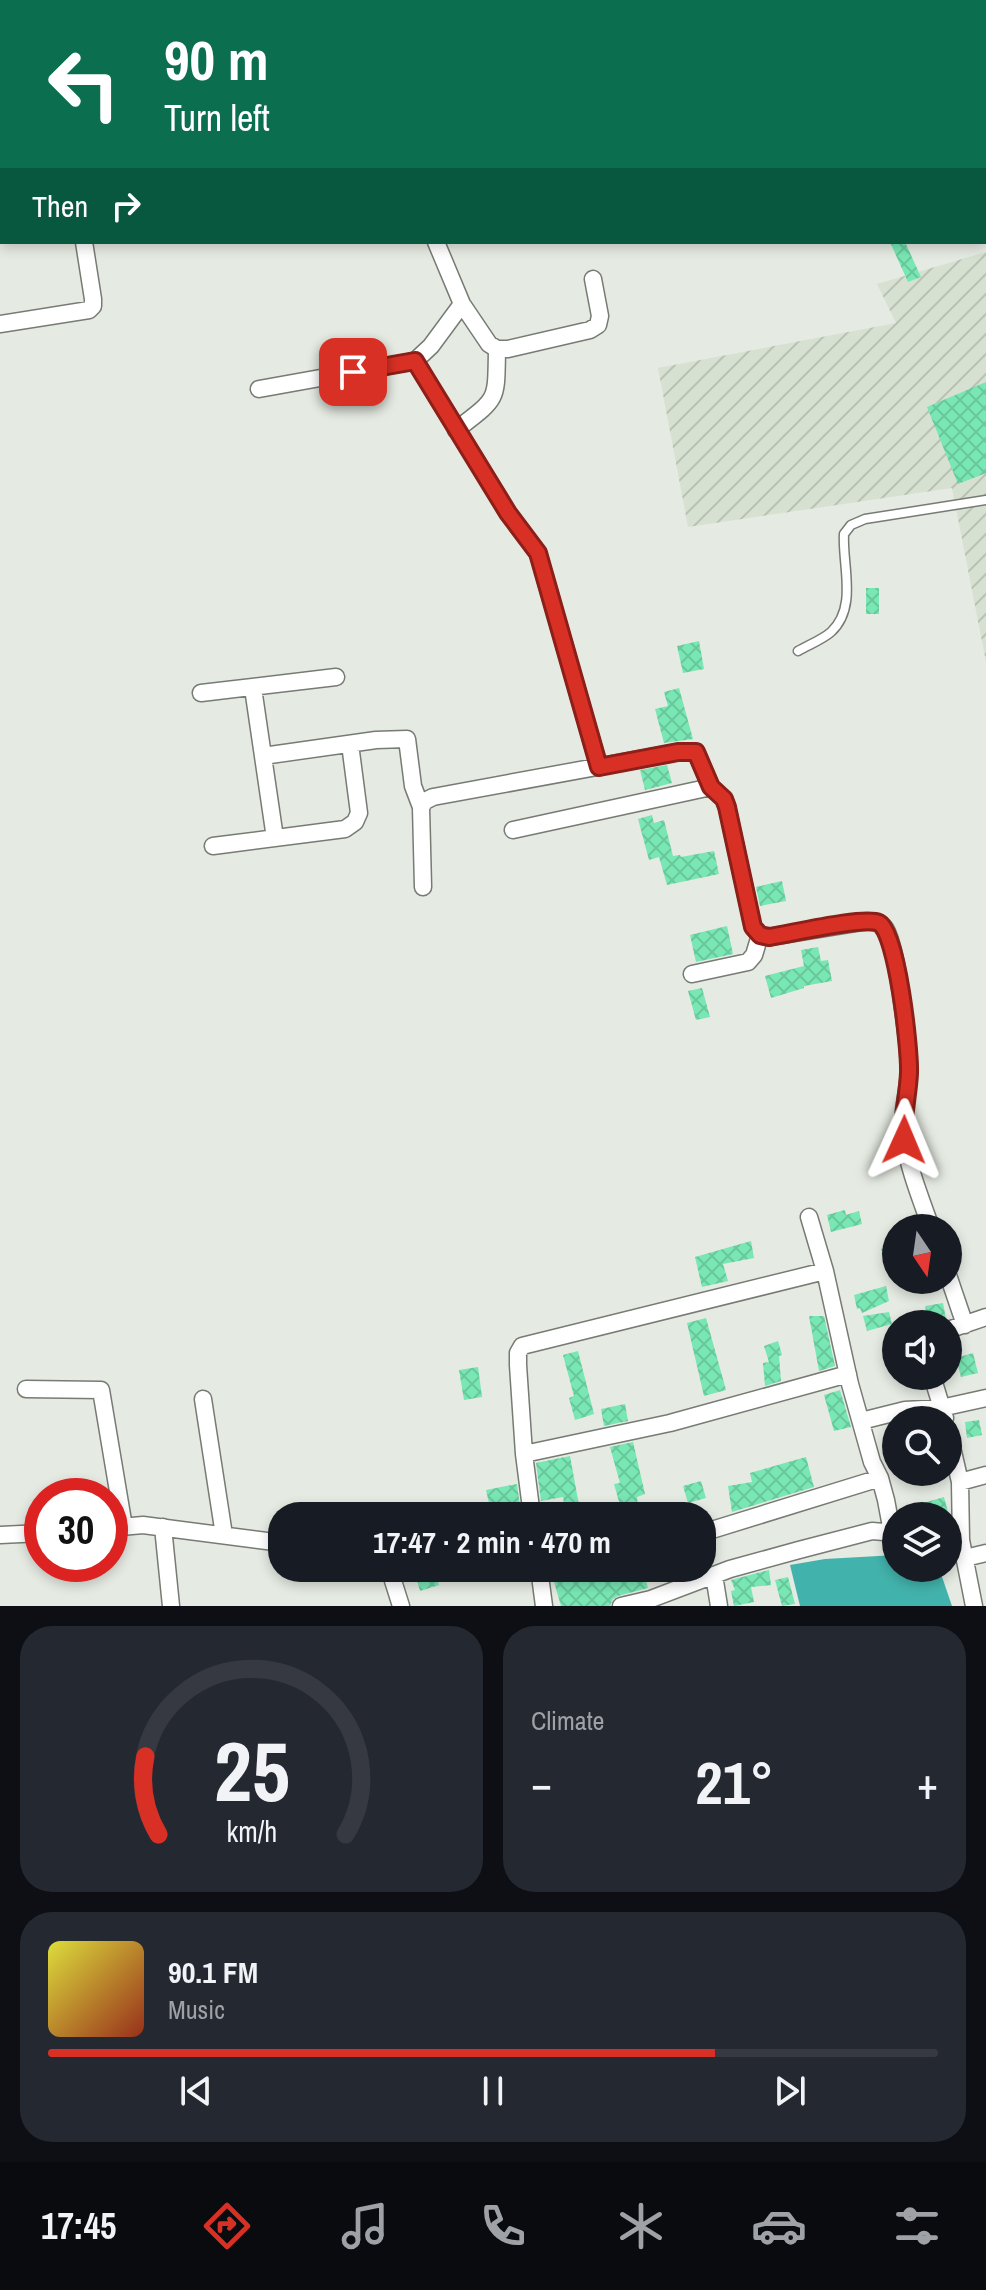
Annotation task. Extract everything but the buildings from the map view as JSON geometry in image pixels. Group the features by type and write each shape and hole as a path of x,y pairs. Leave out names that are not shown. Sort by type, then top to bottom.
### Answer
{"street":[{"path":"0,324 89,310 93,299 84,244"},
{"path":"437,244 462,304 489,344 497,349 590,330 598,325 600,316 593,279"},
{"path":"259,389 415,361 431,346 462,304"},
{"path":"456,430 487,406 496,394 497,349"},
{"path":"415,361 508,513 538,553 599,767"},
{"path":"201,693 336,677"},
{"path":"253,688 275,838"},
{"path":"263,756 376,740 407,739 413,786 421,807 423,887"},
{"path":"213,846 345,829 355,822 359,813 350,744"},
{"path":"421,807 433,797 678,752 696,752 711,787 724,799 727,807 753,927 760,935 769,937 861,922 877,922 886,928 898,972 909,1071 902,1121 904,1140 927,1214"},
{"path":"513,830 711,787"},
{"path":"692,974 748,962 754,955 760,935"},
{"path":"809,1217 825,1271 848,1374 886,1502"},
{"path":"530,1502 518,1365 518,1353 522,1346 825,1271"},
{"path":"954,1294 965,1325"},
{"path":"962,1326 986,1317"},
{"path":"524,1454 670,1423 848,1374"},
{"path":"26,1389 101,1390 111,1478"},
{"path":"962,1407 986,1398"},
{"path":"203,1399 224,1535"},
{"path":"861,1421 882,1416"},
{"path":"962,1481 986,1475"},
{"path":"716,1529 880,1478"},
{"path":"163,1527 171,1606"},
{"path":"128,1528 163,1527 268,1541"},
{"path":"716,1574 872,1531 882,1531"},
{"path":"0,1535 24,1534"},
{"path":"962,1552 974,1606"},
{"path":"965,1558 986,1553"},
{"path":"393,1582 401,1606"},
{"path":"541,1582 544,1606"},
{"path":"621,1606 665,1600 700,1582"},
{"path":"715,1582 719,1606"}],"lane":[{"path":"798,651 831,631 841,619 846,602 844,534 851,525 865,519 986,500"}],"shaded area":[{"path":"986,252 986,662 952,488 688,527 658,368 896,323 877,284"}],"water":[{"path":"882,1556 882,1582 944,1582 952,1606 800,1606 790,1565 825,1559"}],"route":[{"path":"353,372 415,361 508,513 532,543 543,564 599,767 689,750 700,756 711,787 724,799 727,807 753,927 760,935 769,937 861,922 877,922 886,928 898,972 909,1071 902,1121 904,1140"}]}
